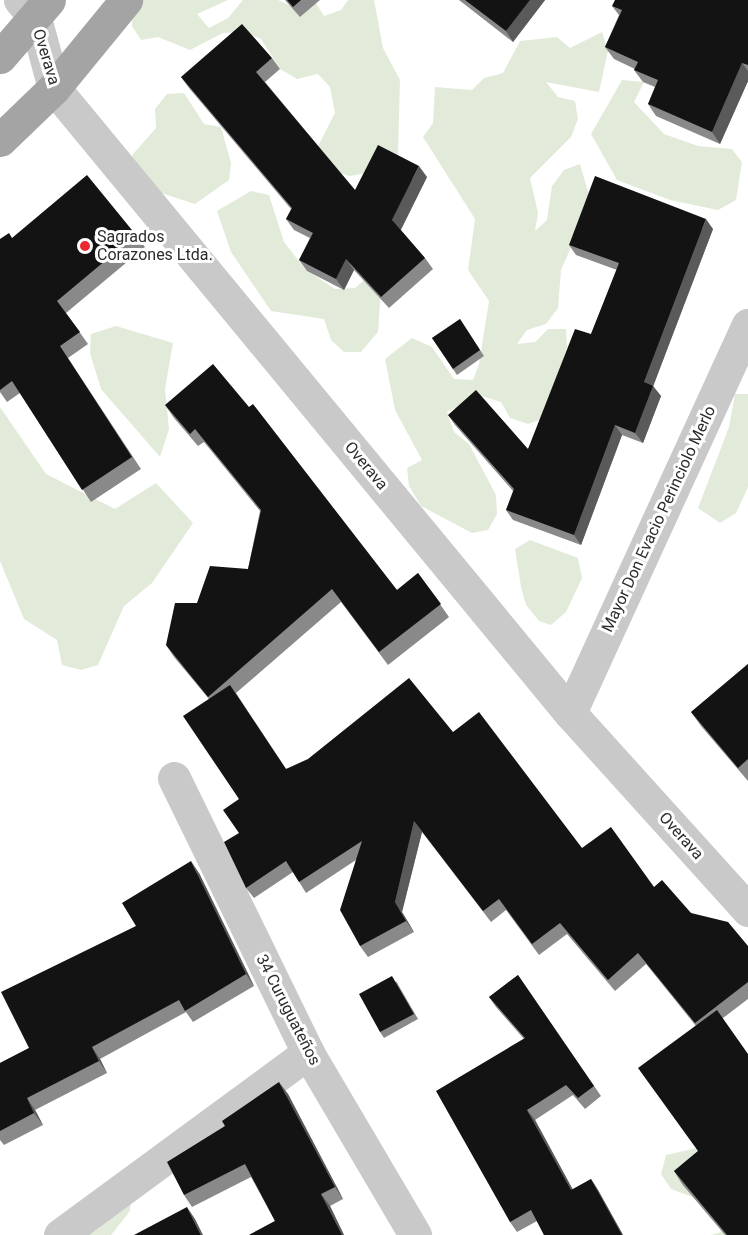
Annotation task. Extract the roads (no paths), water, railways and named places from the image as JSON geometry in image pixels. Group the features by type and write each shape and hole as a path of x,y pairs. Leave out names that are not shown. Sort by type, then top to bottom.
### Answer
{"main road":[{"path":"0,140 54,88 126,0"},
{"path":"0,57 35,6"}],"street":[{"name":"Overava","path":"35,6 54,88 570,713 748,910"},
{"name":"Mayor Don Evacio Perinciolo Merlo","path":"570,713 748,325"},
{"name":"34 Curuguateños","path":"174,778 308,1053 415,1235"},
{"path":"60,1235 308,1053"}],"place":[{"name":"Sagrados Corazones Ltda.","path":"85,246"}]}
